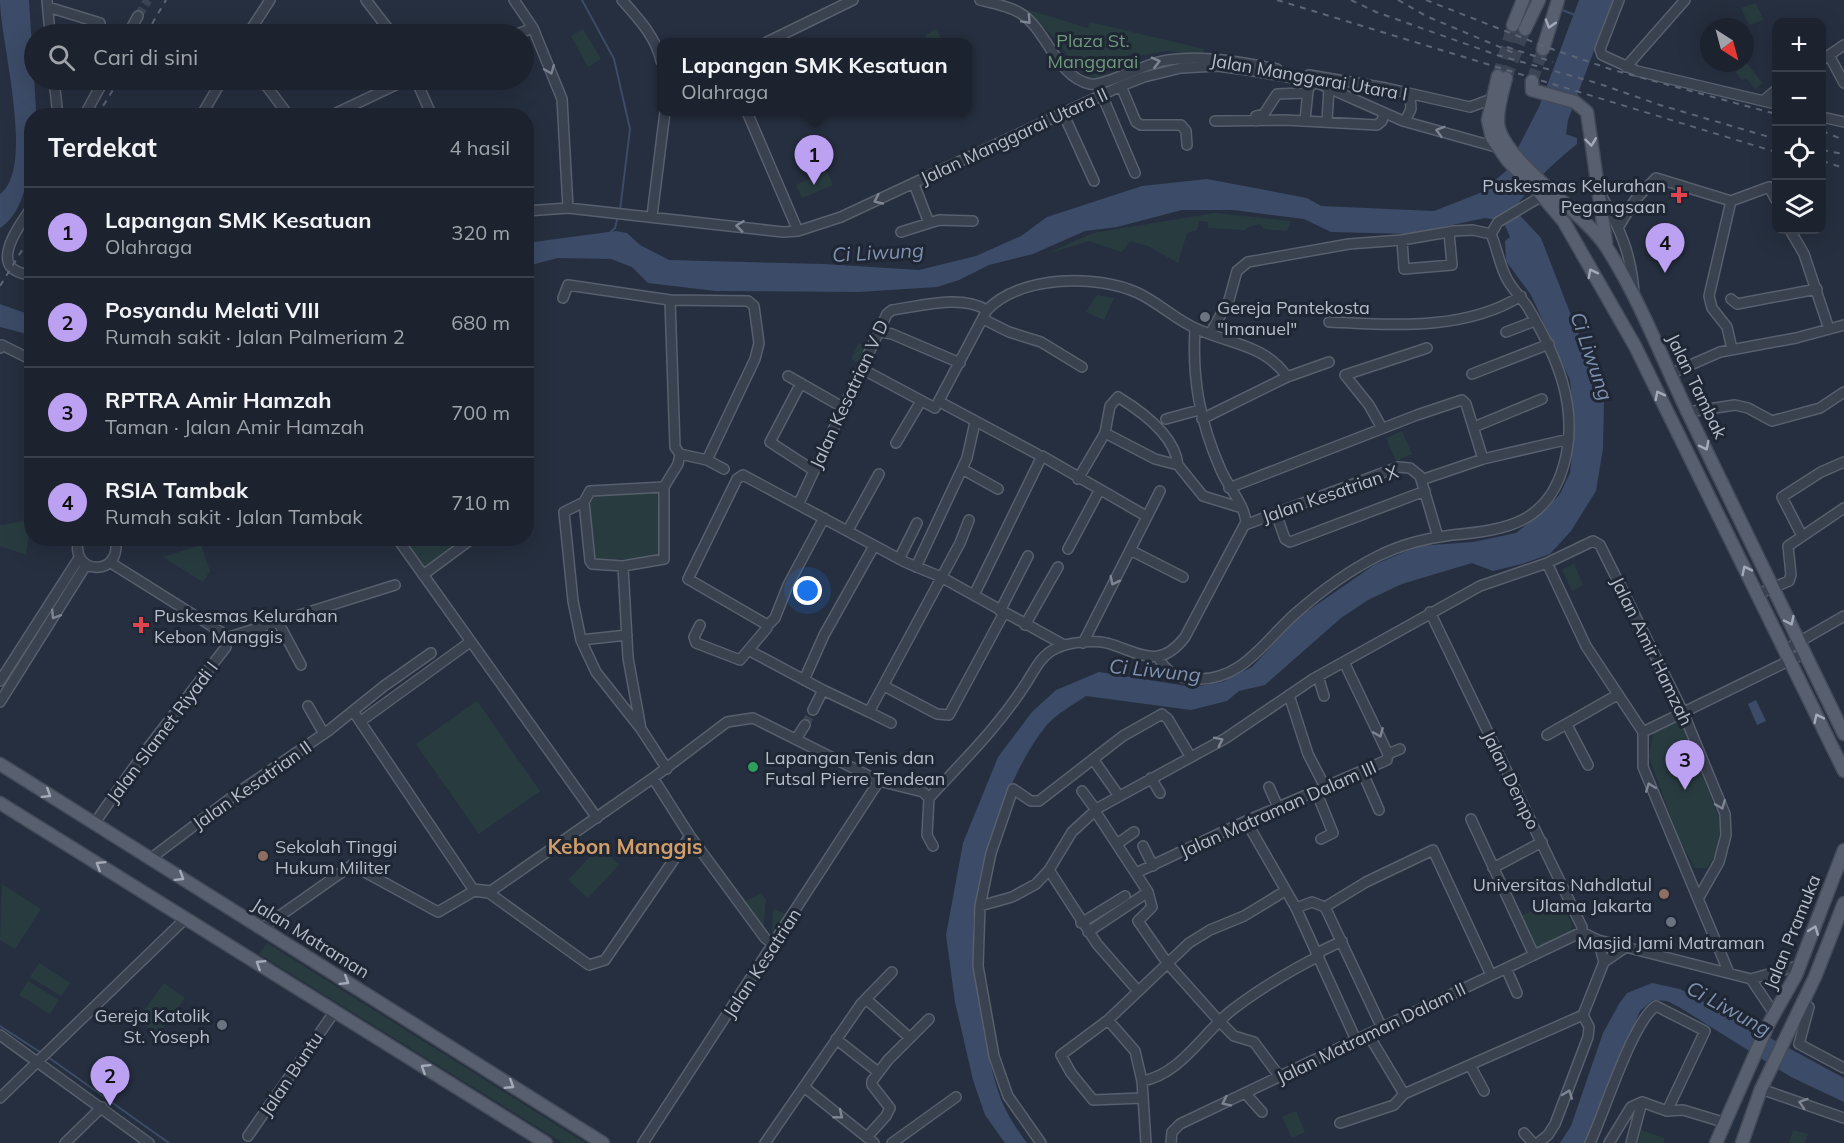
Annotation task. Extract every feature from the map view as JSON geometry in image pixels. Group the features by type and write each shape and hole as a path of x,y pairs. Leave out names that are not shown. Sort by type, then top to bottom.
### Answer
{"main road":[{"path":"1523,0 1519,27 1539,0"},
{"path":"1543,49 1558,0"},
{"name":"Jalan Tambak","path":"1510,157 1498,125 1502,77 1492,96 1488,120 1496,147 1510,157 1543,191 1587,223 1607,248 1644,315 1688,412 1844,734"},
{"path":"1532,81 1531,89 1584,106 1588,115 1607,248"},
{"name":"Jalan Tambak","path":"1543,191 1571,234 1635,346 1844,771"},
{"path":"1622,324 1637,322 1644,315"},
{"path":"1635,346 1641,337 1653,336"},
{"name":"Jalan Matraman","path":"0,764 603,1143"},
{"path":"0,803 335,1011 530,1139 546,1143"},
{"name":"Jalan Pramuka","path":"1771,1020 1801,964 1844,850"},
{"name":"Jalan Pramuka","path":"1763,1084 1827,950 1844,903"},
{"path":"1721,1136 1746,1073 1771,1020"},
{"path":"1742,1143 1763,1084"}],"street":[{"path":"254,24 270,0"},
{"path":"366,0 384,24"},
{"path":"514,0 530,24"},
{"path":"622,0 657,46"},
{"path":"775,38 853,0"},
{"name":"Jalan Manggarai Utara I","path":"980,0 1021,13 1070,72 1089,84 1101,84 1142,66 1183,58 1233,60 1470,107 1489,100 1492,96"},
{"path":"1619,0 1600,49 1602,55 1626,67 1772,103"},
{"path":"1626,67 1685,0"},
{"path":"49,24 47,4 100,23"},
{"path":"134,24 138,16"},
{"path":"534,30 562,99 568,208"},
{"path":"1826,56 1844,45"},
{"path":"1826,58 1844,83"},
{"name":"Jalan Manggarai Utara II","path":"534,210 568,208 630,213 783,232 798,231 841,217 1144,76 1181,68 1217,66 1315,82 1405,121 1496,147"},
{"path":"1305,120 1308,91 1315,82"},
{"path":"1121,86 1136,122 1141,125 1181,125 1186,131 1187,145"},
{"path":"1327,122 1329,88"},
{"path":"55,90 57,108"},
{"path":"88,108 98,90"},
{"path":"206,108 216,90"},
{"path":"270,90 283,108"},
{"path":"347,108 385,90"},
{"path":"420,90 428,108"},
{"path":"1256,121 1256,116 1263,114 1276,94 1308,91"},
{"path":"1764,100 1772,93"},
{"path":"1102,94 1135,173"},
{"path":"1405,121 1411,109 1410,94"},
{"path":"1064,113 1094,182"},
{"path":"1215,121 1305,120 1377,125 1382,121 1384,113"},
{"path":"652,216 663,116"},
{"path":"749,116 798,231"},
{"path":"1826,118 1844,122"},
{"path":"1619,226 1635,200 1656,178 1731,201 1769,187 1772,193"},
{"path":"914,184 929,223"},
{"path":"1597,188 1619,226 1633,273 1634,296"},
{"path":"1158,657 1164,667 1178,677 1200,680 1222,677 1245,663 1297,612 1362,565 1393,549 1438,537 1505,529 1530,517 1540,508 1559,479 1569,439 1565,385 1549,344 1521,296 1505,276 1492,233 1498,222 1543,191"},
{"path":"1731,201 1709,296 1712,308 1727,327 1732,349"},
{"path":"901,232 948,219 973,221"},
{"path":"24,220 9,245 7,261 13,269 24,273"},
{"path":"1210,334 1228,300 1237,271 1248,262 1349,244 1401,240 1449,232 1473,230 1492,233"},
{"path":"1401,240 1404,269 1452,265 1449,232"},
{"path":"1792,234 1804,254 1829,330"},
{"path":"862,369 935,408 985,314 1006,295 1057,281 1093,280 1119,285 1139,294 1196,329 1270,357 1281,366 1287,377"},
{"path":"563,298 568,285 670,300 748,302 754,306 759,343 755,359 707,460"},
{"path":"1731,299 1737,304 1817,289"},
{"path":"1329,322 1388,325 1452,320 1482,314 1521,296"},
{"path":"670,300 675,447 680,454 707,460 724,469"},
{"name":"Jalan Kesatrian V D","path":"798,503 881,332 885,315 892,310 961,302 976,304 985,314"},
{"path":"985,314 1008,332 1041,342 1082,367"},
{"path":"1506,332 1532,322"},
{"path":"1670,374 1732,349 1773,343 1844,325"},
{"path":"933,846 927,835 929,798 1003,719 1042,658 1064,645 1083,643 1102,642 1146,657 1158,657 1174,649 1185,637 1245,525 1246,519 1242,508 1229,488 1200,414 1193,369 1196,329"},
{"path":"881,332 892,334 960,363"},
{"path":"1472,374 1549,344"},
{"path":"0,348 2,345 24,356"},
{"path":"1382,428 1369,405 1345,375 1427,348"},
{"path":"1166,419 1200,414 1329,362"},
{"path":"788,376 844,408"},
{"path":"801,383 770,442 813,470"},
{"path":"1688,412 1735,405 1748,408 1772,421 1820,408 1844,392"},
{"path":"1078,479 1105,433 1110,406 1118,397 1157,428 1172,447 1178,465 1203,496 1242,508"},
{"path":"1474,427 1542,399"},
{"path":"1229,488 1382,428 1462,400 1474,427 1483,459"},
{"path":"896,443 921,401"},
{"path":"940,402 1037,454"},
{"path":"916,567 962,469 975,422"},
{"path":"1105,433 1155,459 1178,465"},
{"path":"1421,480 1483,459 1569,439"},
{"path":"664,487 590,491 584,502 592,564 623,566 664,559 664,487 678,464 680,454"},
{"path":"974,596 1042,456 1078,479 1146,516"},
{"path":"1802,536 1782,497 1844,462"},
{"name":"Jalan Kesatrian X","path":"1245,525 1398,467 1416,470 1425,491 1438,537"},
{"path":"962,469 998,489"},
{"path":"848,530 879,474"},
{"path":"767,626 688,579 740,476 798,503 899,559 941,577 1064,645"},
{"path":"1068,549 1099,491"},
{"path":"1083,643 1160,491"},
{"path":"1276,513 1286,541 1290,542 1425,491"},
{"path":"584,502 564,512 573,601 581,640 596,672 641,729 667,769"},
{"path":"1758,594 1789,581 1791,575 1788,546 1844,508"},
{"path":"700,625 694,637 696,643 740,660 750,651 775,618 788,585 824,518"},
{"path":"869,712 960,543 969,520"},
{"path":"899,559 917,523"},
{"name":"Jalan Amir Hamzah","path":"1547,564 1593,541 1600,545 1683,712 1725,814 1726,825 1719,862 1698,899"},
{"path":"77,546 82,561 99,568 111,563 117,552 117,546"},
{"path":"403,546 597,818"},
{"path":"423,575 462,546"},
{"path":"804,680 824,635 874,546"},
{"path":"1130,549 1183,577"},
{"path":"884,686 938,714 950,715 1028,556"},
{"path":"0,681 82,561"},
{"path":"0,702 82,561"},
{"path":"111,563 221,632 226,638 394,585"},
{"path":"980,906 1011,897 1036,884 1049,870 1072,832 1096,810 1119,796 1226,738 1318,676 1430,612 1493,580 1547,564 1586,646 1643,732 1642,767 1729,974"},
{"path":"623,566 628,658 641,729"},
{"path":"1025,625 1058,567"},
{"name":"Jalan Dempo","path":"1430,612 1542,842 1582,927 1582,932"},
{"path":"1643,732 1802,648 1844,616"},
{"path":"278,622 301,665"},
{"path":"581,640 627,635"},
{"name":"Jalan Slamet Riyadi I","path":"94,824 144,753 226,647 226,638"},
{"path":"361,721 470,642"},
{"path":"750,651 891,723"},
{"name":"Jalan Kesatrian II","path":"150,859 240,791 324,734 431,653"},
{"name":"Jalan Matraman Dalam III","path":"1136,873 1246,821 1387,760 1388,754 1374,708 1344,662"},
{"path":"1318,676 1324,696"},
{"path":"813,710 823,690"},
{"path":"1289,695 1333,833 1321,839"},
{"path":"1547,735 1617,695"},
{"path":"308,706 324,734"},
{"path":"353,711 473,889 490,892 589,965 605,960 690,836"},
{"path":"1041,1143 1008,1096 994,1056 978,966 980,906 991,853 1013,789 1031,801 1038,801 1123,736 1162,714 1168,719 1190,756"},
{"path":"261,928 350,865 438,912 474,891 490,892 667,769 727,722 740,718 753,718 879,781 923,792 929,798"},
{"path":"796,739 805,725"},
{"path":"1567,725 1588,765"},
{"path":"1388,754 1400,749"},
{"path":"1093,759 1119,796"},
{"path":"1362,771 1379,810"},
{"path":"653,778 690,836 765,938 774,945"},
{"path":"1150,778 1161,793"},
{"name":"Jalan Kesatrian","path":"642,1143 774,945 879,781"},
{"path":"1269,787 1278,807"},
{"path":"1082,791 1148,892 1152,907 1138,921 1168,964 1219,1021 1234,1036 1254,1042 1280,1077"},
{"path":"1471,819 1534,955"},
{"path":"1246,821 1296,909 1356,1040"},
{"path":"1116,844 1134,832"},
{"path":"1493,868 1542,842"},
{"path":"1143,846 1153,866"},
{"path":"1325,907 1366,882 1433,850 1491,975"},
{"path":"1049,870 1088,932 1138,991"},
{"path":"1142,1098 1093,1100 1061,1057 1108,1020 1168,964 1176,953 1210,930 1244,916 1285,891"},
{"path":"1088,932 1148,892"},
{"path":"1081,922 1125,896"},
{"path":"1296,909 1312,902 1325,907 1382,1028"},
{"path":"0,1098 186,918"},
{"path":"1582,932 1598,940 1751,979 1801,964"},
{"name":"Jalan Matraman Dalam II","path":"1171,1143 1172,1132 1180,1124 1582,932"},
{"path":"1598,940 1604,962"},
{"path":"1142,1081 1172,1067 1219,1021 1268,984 1342,941"},
{"path":"1340,1123 1395,1105 1404,1094 1583,1015 1604,962 1626,947"},
{"path":"1506,968 1517,993"},
{"path":"765,1143 836,1039 866,999 892,972"},
{"path":"1751,979 1771,1020"},
{"path":"866,999 910,1038"},
{"path":"1803,1002 1809,1007 1798,1042 1844,1068"},
{"path":"1590,1143 1614,1078 1653,1007 1659,1006 1705,1030 1668,1112"},
{"name":"Jalan Buntu","path":"248,1136 335,1011"},
{"path":"1538,1143 1548,1135 1555,1124 1586,1045 1589,1027 1583,1015"},
{"path":"804,1087 871,1140 890,1108 872,1085 878,1072 929,1020"},
{"path":"1108,1020 1135,1051 1142,1081 1146,1143"},
{"path":"1368,1034 1404,1094"},
{"path":"0,1035 39,1060 149,1143"},
{"path":"836,1039 878,1072"},
{"path":"1470,1065 1484,1091"},
{"path":"1763,1084 1844,1118"},
{"path":"1245,1094 1262,1112"},
{"path":"892,1143 956,1097"},
{"path":"1639,1104 1668,1112 1683,1110 1721,1136"},
{"path":"1609,1143 1639,1104"},
{"path":"1632,1143 1639,1104"},
{"path":"65,1143 102,1107"},
{"path":"1524,1133 1533,1143"}],"green space":[{"path":"1755,3 1764,20 1754,23 1754,18 1746,18 1741,8"},
{"name":"Plaza St. Manggarai","path":"1026,9 1087,28 1090,22 1204,49 1203,54 1166,51 1138,56 1136,52 1112,62 1104,77 1091,78 1080,71 1051,34"},
{"path":"583,29 601,59 588,67 571,36"},
{"path":"936,29 941,38 927,38 925,35"},
{"path":"1736,72 1754,72 1762,83 1755,89 1746,78 1742,80"},
{"path":"827,171 833,185 802,198 796,185"},
{"path":"1215,213 1291,221 1287,231 1264,229 1260,224 1250,226 1245,230 1208,228 1208,222 1199,221 1197,230 1187,233 1178,263 1148,246 1130,241 1122,252 1089,241 1046,254 1093,233"},
{"path":"1097,295 1114,298 1104,320 1086,312"},
{"path":"859,343 870,348 862,364 851,359"},
{"path":"1402,431 1412,454 1396,461 1386,438"},
{"path":"657,490 661,557 592,561 588,494"},
{"path":"24,521 24,546 27,546 26,555 0,546 0,525"},
{"path":"201,546 210,571 203,582 163,557"},
{"path":"410,546 459,546 425,571"},
{"path":"1574,564 1583,585 1572,591 1562,570"},
{"path":"477,701 540,791 479,834 416,744"},
{"path":"1680,717 1721,823 1716,853 1707,868 1695,868 1679,839 1649,757 1654,727"},
{"path":"697,836 746,901 761,893 766,899 763,932 693,839"},
{"path":"600,846 619,865 588,898 568,880"},
{"path":"2,884 41,909 15,949 0,940"},
{"path":"1561,899 1572,925 1570,933 1534,948 1518,917"},
{"path":"773,909 786,914 772,933"},
{"path":"267,943 585,1143 563,1143 259,954"},
{"path":"39,963 70,983 61,996 30,977"},
{"path":"28,981 59,1000 50,1014 19,995"},
{"path":"164,983 185,998 158,1035 137,1020"},
{"path":"1296,1111 1305,1132 1292,1138 1282,1117"},
{"path":"1641,1130 1664,1138 1664,1143 1638,1143"},
{"path":"1793,1130 1808,1134 1805,1143 1789,1143"}],"water":[{"path":"0,0 29,0 31,24 24,24 24,90 35,90 36,108 24,108 24,193 10,219 0,228 0,194 10,180 15,158 16,132 14,103"},
{"path":"1579,0 1613,0 1568,120 1566,134 1577,138 1577,144 1543,174 1514,209 1541,238 1604,400 1603,448 1596,491 1571,531 1550,554 1493,571 1472,563 1402,584 1368,600 1341,618 1265,685 1239,691 1227,701 1191,710 1086,696 1046,726 1020,766 999,816 983,868 974,916 976,984 991,1064 1005,1109 1027,1143 1005,1143 985,1115 973,1080 955,1002 946,935 963,843 998,757 1032,712 1056,690 1099,672 1193,687 1223,682 1252,667 1299,617 1374,565 1418,546 1473,542 1516,533 1546,509 1560,494 1570,473 1575,427 1570,380 1531,295 1506,261 1505,241 1510,237 1503,221 1485,218 1410,234 1331,232 1304,219 1233,210 1182,210 1117,227 1085,231 1033,254 989,265 959,280 937,287 859,292 715,291 648,283 632,267 611,259 558,258 534,264 534,242 616,231 627,233 640,245 669,260 824,264 919,270 976,256 1021,236 1047,217 1142,186 1207,179 1307,198 1321,206 1434,211 1480,193 1506,171 1539,107"},
{"path":"0,304 24,313 24,333 0,327"},
{"path":"1756,700 1766,721 1757,725 1748,704"},
{"path":"1652,983 1680,989 1844,1078 1844,1102 1791,1077 1679,1007 1667,1001 1653,1000 1640,1011 1586,1143 1560,1143 1571,1126 1603,1033 1619,1004 1627,993"}],"waterway":[{"path":"582,0 614,59 630,129 620,210"},
{"path":"1562,10 1575,15"},
{"path":"608,234 615,228 618,216"},
{"path":"0,1026 43,1054"},
{"path":"48,1057 169,1143"}],"tunnel":[{"path":"138,16 148,0"},
{"path":"1498,76 1513,25"},
{"path":"1506,78 1525,29"},
{"path":"1532,81 1543,49"},
{"path":"805,725 813,710"}],"railway":[{"path":"152,24 166,0"},
{"path":"1277,0 1772,151"},
{"path":"1351,0 1376,12 1497,55 1597,83 1660,105 1772,138"},
{"path":"1398,0 1426,16 1514,53"},
{"path":"1426,0 1546,47 1613,70 1772,113"},
{"path":"1507,47 1553,62"},
{"path":"102,108 113,90"},
{"path":"1826,133 1844,140"},
{"path":"1826,151 1844,154"},
{"path":"1826,162 1844,168"},
{"path":"0,286 24,247"}],"place":[{"name":"Lapangan SMK Kesatuan","path":"814,185"},
{"name":"Puskesmas Kelurahan Pegangsaan","path":"1679,195"},
{"name":"RSIA Tambak","path":"1665,273"},
{"name":"Gereja Pantekosta \"Imanuel\"","path":"1205,317"},
{"name":"Puskesmas Kelurahan Kebon Manggis","path":"141,625"},
{"name":"Lapangan Tenis dan Futsal Pierre Tendean","path":"753,767"},
{"name":"RPTRA Amir Hamzah","path":"1685,790"},
{"name":"Sekolah Tinggi Hukum Militer","path":"263,856"},
{"name":"Universitas Nahdlatul Ulama Jakarta","path":"1664,894"},
{"name":"Masjid Jami Matraman","path":"1671,922"},
{"name":"Gereja Katolik St. Yoseph","path":"222,1025"},
{"name":"Posyandu Melati VIII","path":"110,1106"}],"district":[{"name":"Kebon Manggis","path":"625,846"}],"water label":[{"name":"Ci Liwung","path":"878,252"},
{"name":"Ci Liwung","path":"1592,356"},
{"name":"Ci Liwung","path":"1155,670"},
{"name":"Ci Liwung","path":"1729,1008"}]}
